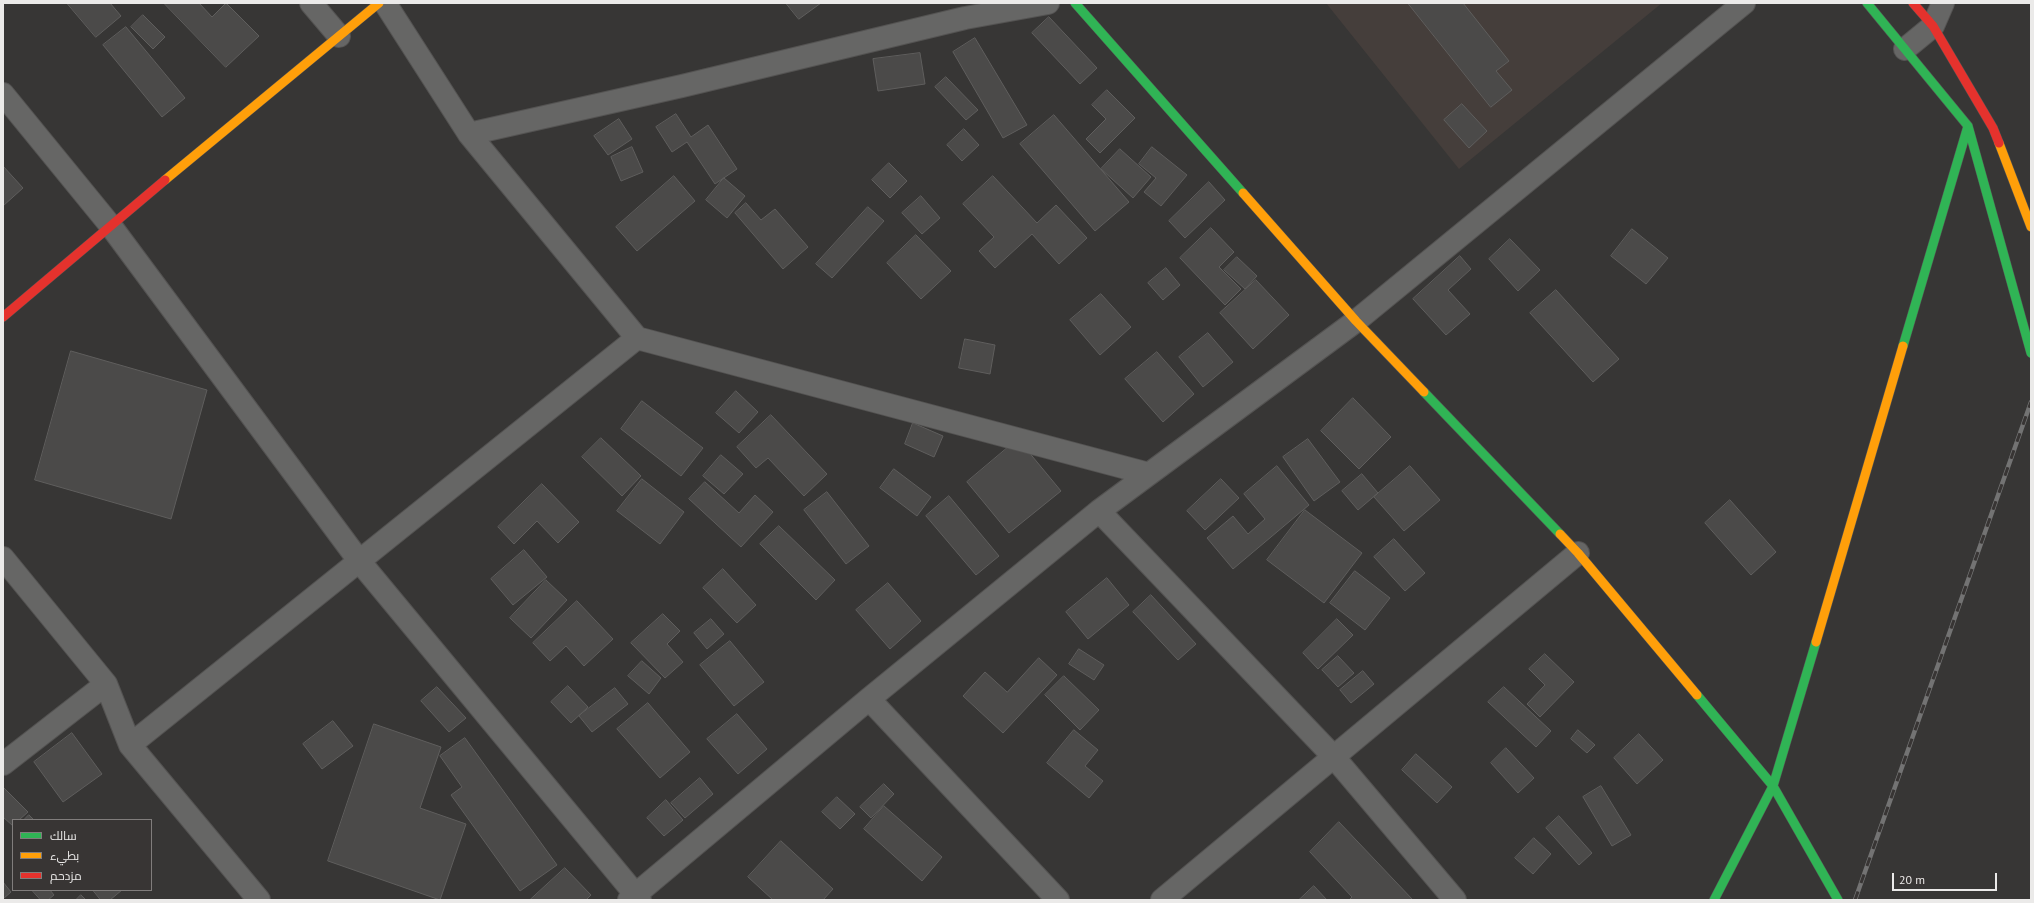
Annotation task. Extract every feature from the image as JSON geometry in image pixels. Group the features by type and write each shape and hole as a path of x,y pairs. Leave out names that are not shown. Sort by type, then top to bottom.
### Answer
{"street":[{"path":"311,3 339,36"},
{"path":"3,317 110,225 379,3"},
{"path":"385,3 469,134 637,338 1149,474"},
{"path":"469,134 682,86 965,18 1048,3"},
{"path":"1075,3 1356,321 1578,553 1773,786 1838,900"},
{"path":"3,94 110,225 360,562 635,898 869,699 1099,511 1356,321 1744,3"},
{"path":"1867,3 1968,126 2031,353"},
{"path":"1913,3 1933,26 1993,128 2031,227"},
{"path":"1905,49 1933,26 1943,3"},
{"path":"1714,900 1773,786 1968,126"},
{"path":"130,745 360,562 637,338"},
{"path":"1099,511 1333,756 1456,900"},
{"path":"1162,900 1578,553"},
{"path":"3,558 106,684 130,745 259,900"},
{"path":"3,764 106,684"},
{"path":"869,699 1058,900"}],"shaded area":[{"path":"1326,3 1662,3 1459,169"}],"building":[{"path":"67,3 110,3 121,16 96,37"},
{"path":"164,3 199,3 212,17 226,3 259,36 226,67"},
{"path":"786,3 821,3 799,19"},
{"path":"1408,3 1463,3 1509,61 1496,71 1512,90 1491,107"},
{"path":"143,15 165,37 153,49 131,27"},
{"path":"1049,17 1097,68 1080,84 1032,33"},
{"path":"126,27 185,98 162,117 103,45"},
{"path":"975,38 1027,125 1003,138 953,52"},
{"path":"920,53 925,84 878,91 873,59"},
{"path":"946,77 978,110 966,120 935,87"},
{"path":"1107,90 1135,118 1100,153 1086,139 1106,119 1092,105"},
{"path":"1462,104 1487,131 1469,148 1444,120"},
{"path":"676,114 691,137 708,125 737,169 715,184 687,142 672,152 656,127"},
{"path":"1054,115 1129,202 1095,231 1020,144"},
{"path":"619,119 632,139 608,155 594,136"},
{"path":"964,129 979,145 962,161 947,145"},
{"path":"632,147 643,172 621,181 611,157"},
{"path":"1152,147 1187,175 1161,206 1144,192 1156,178 1139,164"},
{"path":"1120,149 1151,177 1133,198 1101,169"},
{"path":"889,163 907,181 890,198 872,180"},
{"path":"3,166 23,188 3,206"},
{"path":"674,176 695,201 637,251 616,227"},
{"path":"993,176 1037,223 1056,205 1087,238 1059,264 1032,234 995,268 979,251 994,237 963,204"},
{"path":"724,178 745,196 727,218 706,200"},
{"path":"1209,182 1225,200 1185,238 1169,221"},
{"path":"921,196 940,218 922,234 902,213"},
{"path":"746,203 761,220 775,209 808,247 783,269 735,213"},
{"path":"868,207 884,221 832,278 816,264"},
{"path":"1211,228 1234,252 1219,267 1241,289 1225,305 1180,258"},
{"path":"1632,229 1668,258 1646,284 1611,256"},
{"path":"916,235 951,271 921,299 887,263"},
{"path":"1510,239 1540,270 1518,291 1489,259"},
{"path":"1460,256 1471,269 1448,290 1470,314 1446,335 1413,299"},
{"path":"1237,257 1257,276 1245,289 1224,270"},
{"path":"1166,268 1180,285 1163,300 1148,283"},
{"path":"1256,280 1289,315 1253,349 1220,313"},
{"path":"1556,290 1619,359 1593,382 1530,313"},
{"path":"1101,294 1131,327 1100,355 1070,320"},
{"path":"1208,333 1233,362 1203,387 1179,357"},
{"path":"965,339 995,345 990,374 959,368"},
{"path":"71,351 207,390 171,519 35,480"},
{"path":"1157,352 1194,394 1163,422 1125,379"},
{"path":"736,391 758,412 739,433 716,413"},
{"path":"1353,398 1391,437 1359,469 1321,431"},
{"path":"642,401 703,448 681,476 621,429"},
{"path":"771,415 827,474 804,496 768,458 756,468 737,447"},
{"path":"913,423 943,436 934,457 905,444"},
{"path":"601,438 641,476 622,496 582,457"},
{"path":"1018,439 1061,491 1009,533 967,482"},
{"path":"1308,439 1340,482 1314,501 1283,457"},
{"path":"721,455 743,474 724,494 703,476"},
{"path":"1277,466 1309,505 1233,569 1207,538 1233,516 1248,534 1265,519 1244,494"},
{"path":"1410,466 1440,500 1404,531 1374,497"},
{"path":"894,469 931,497 917,516 880,488"},
{"path":"1362,474 1378,493 1358,510 1342,491"},
{"path":"642,479 684,512 660,544 617,511"},
{"path":"1221,479 1239,498 1205,530 1187,511"},
{"path":"705,482 739,513 755,495 773,512 741,547 689,499"},
{"path":"542,484 579,522 558,543 537,521 514,544 498,527"},
{"path":"827,492 869,546 846,564 804,510"},
{"path":"949,496 999,556 976,575 926,516"},
{"path":"1730,500 1776,552 1751,575 1705,523"},
{"path":"1305,510 1362,553 1324,603 1267,560"},
{"path":"779,526 835,580 816,600 760,544"},
{"path":"1394,539 1425,573 1405,591 1374,557"},
{"path":"524,550 547,577 513,605 491,579"},
{"path":"723,569 756,605 737,623 703,588"},
{"path":"1355,571 1390,598 1365,630 1330,603"},
{"path":"1107,578 1129,605 1088,639 1066,612"},
{"path":"546,580 567,600 531,638 510,618"},
{"path":"888,583 921,621 890,649 856,610"},
{"path":"1151,595 1196,644 1178,660 1133,612"},
{"path":"577,601 613,639 584,666 566,646 550,661 533,643"},
{"path":"663,614 680,631 667,644 683,662 665,678 631,643"},
{"path":"711,619 724,634 707,649 694,633"},
{"path":"1337,619 1353,635 1318,669 1303,653"},
{"path":"730,641 764,682 734,706 700,665"},
{"path":"1079,649 1104,665 1094,680 1069,664"},
{"path":"1545,654 1574,682 1540,717 1527,704 1545,685 1529,669"},
{"path":"1338,656 1354,673 1338,687 1322,670"},
{"path":"1039,658 1057,675 1003,733 963,696 985,672 1007,692"},
{"path":"642,661 661,678 649,694 628,676"},
{"path":"1363,671 1374,684 1351,703 1340,690"},
{"path":"1064,676 1099,710 1080,730 1045,695"},
{"path":"568,686 588,707 571,723 551,702"},
{"path":"437,687 466,718 449,732 421,701"},
{"path":"1504,687 1551,731 1536,747 1488,702"},
{"path":"615,688 628,704 592,732 579,716"},
{"path":"648,703 690,752 660,778 617,729"},
{"path":"737,714 767,749 738,774 707,739"},
{"path":"333,721 353,746 322,769 303,744"},
{"path":"374,724 441,747 420,808 466,824 440,900 328,861"},
{"path":"1074,730 1098,750 1085,766 1103,781 1089,798 1047,763"},
{"path":"1578,730 1595,745 1587,753 1571,739"},
{"path":"72,733 102,774 63,802 34,762"},
{"path":"1639,734 1663,760 1637,784 1614,758"},
{"path":"465,738 557,865 520,891 451,795 462,787 440,756"},
{"path":"1506,748 1534,778 1518,793 1491,763"},
{"path":"1416,754 1452,787 1437,803 1402,770"},
{"path":"700,778 713,794 685,818 671,803"},
{"path":"884,784 894,794 871,818 860,807"},
{"path":"1601,786 1631,835 1612,846 1583,797"},
{"path":"3,787 28,812 20,819 12,819 12,825 3,817"},
{"path":"837,797 855,814 840,829 822,812"},
{"path":"666,800 683,820 664,836 647,818"},
{"path":"884,806 942,857 922,881 864,829"},
{"path":"29,815 33,819 25,819"},
{"path":"1559,816 1592,853 1579,865 1546,828"},
{"path":"1339,822 1413,900 1349,900 1352,897 1310,852"},
{"path":"1534,838 1551,854 1533,874 1515,858"},
{"path":"781,841 833,889 823,900 773,900 748,877"},
{"path":"565,868 591,895 586,900 530,900"},
{"path":"3,882 11,892 3,899"},
{"path":"1314,886 1327,900 1299,900"},
{"path":"33,891 51,891 54,895 48,900 41,900"},
{"path":"94,891 121,891 110,900 101,900"},
{"path":"81,895 86,900 76,900"}],"railway":[{"path":"1855,900 2031,402"}],"traffic: fast":[{"path":"1075,3 1243,193"},
{"path":"1867,3 1968,126 2031,353"},
{"path":"1903,346 1968,126"},
{"path":"1424,392 1560,534"},
{"path":"1714,900 1773,786 1816,642"},
{"path":"1697,695 1773,786 1838,900"}],"traffic: slow":[{"path":"165,180 379,3"},
{"path":"1999,143 2031,227"},
{"path":"1243,193 1356,321 1424,392"},
{"path":"1816,642 1903,346"},
{"path":"1560,534 1578,553 1697,695"}],"traffic: jam":[{"path":"1913,3 1933,26 1993,128 1999,143"},
{"path":"3,317 165,180"}]}
